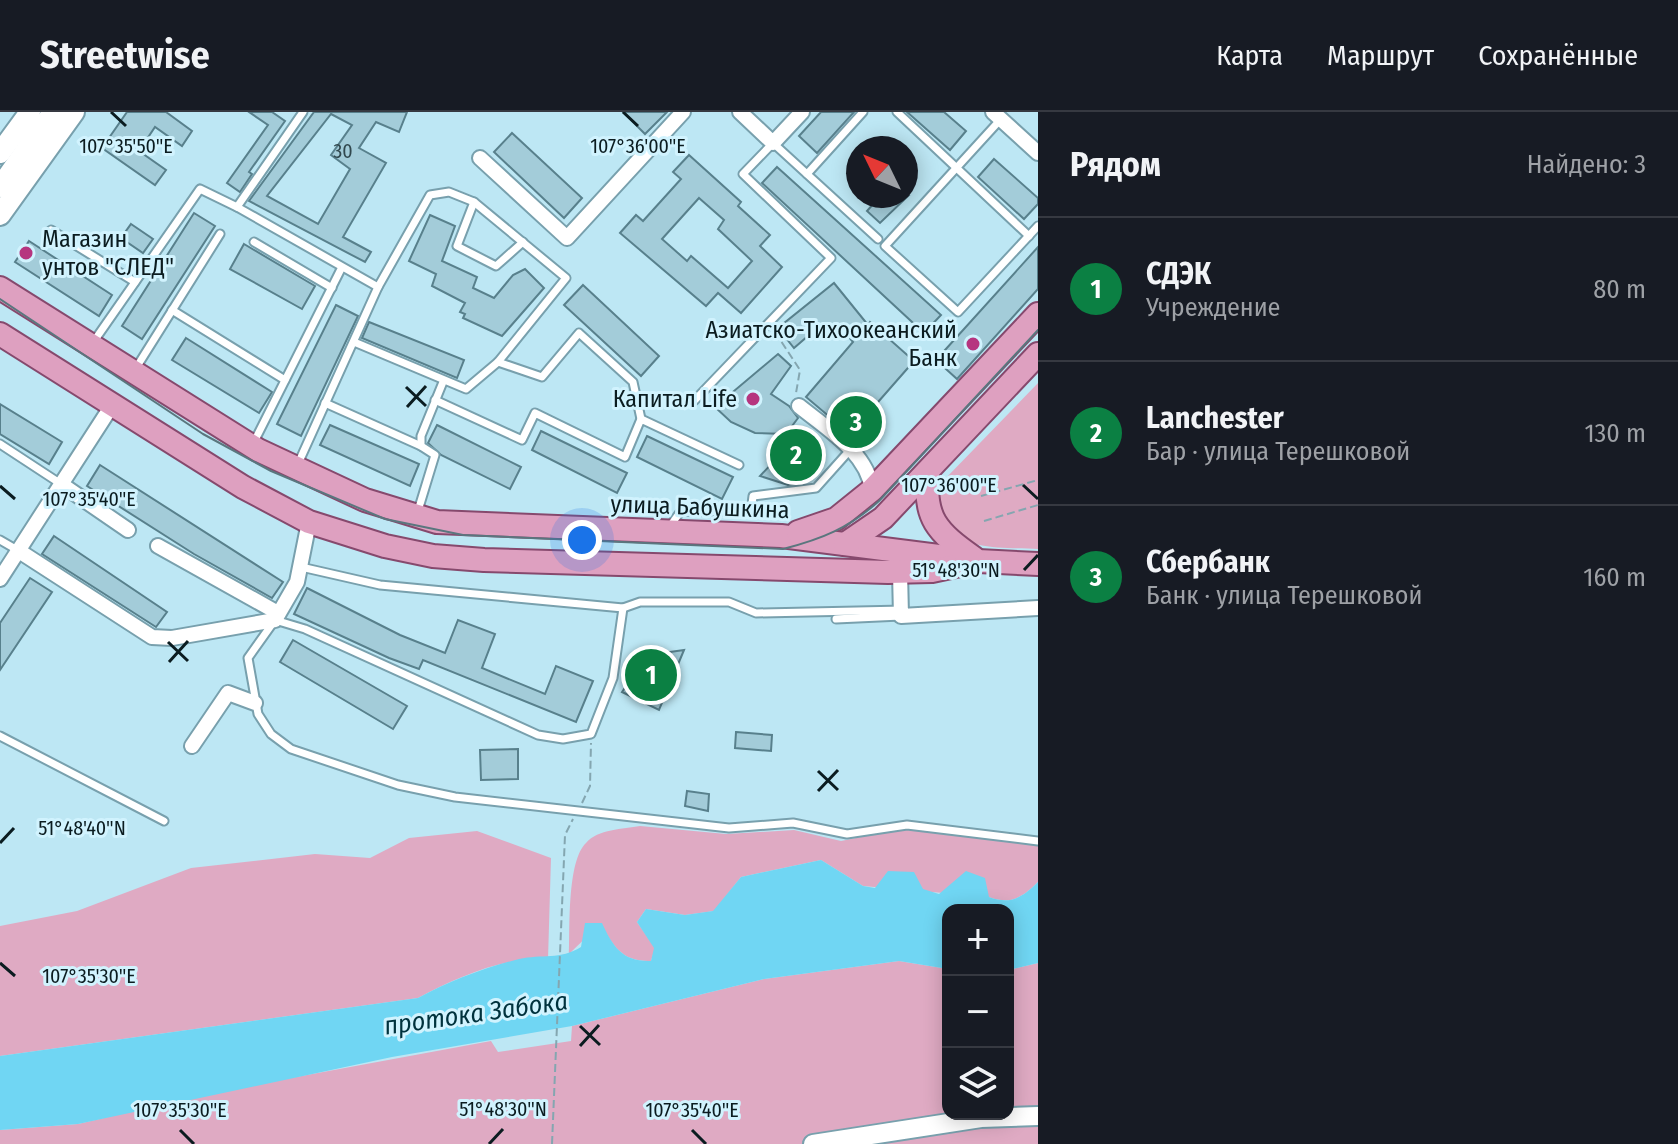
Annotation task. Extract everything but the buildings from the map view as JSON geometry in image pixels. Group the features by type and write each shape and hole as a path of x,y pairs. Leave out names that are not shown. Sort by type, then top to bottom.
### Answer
{"main road":[{"path":"0,153 30,112"},
{"path":"0,187 53,112"},
{"path":"0,215 74,112"},
{"name":"улица Бабушкина","path":"0,288 252,446 365,500 437,522 781,536 892,547 978,561 1038,564"},
{"path":"781,536 828,523 874,487 1038,314"},
{"name":"улица Бабушкина","path":"0,334 111,407 243,487 309,522 338,533 433,556 900,572 932,571 978,561"},
{"path":"779,566 849,542 883,518 1038,354"},
{"path":"928,472 927,505 933,521 951,542 978,561"},
{"path":"874,487 900,572"}],"street":[{"path":"480,158 567,238 683,112"},
{"path":"740,112 773,143 802,112"},
{"path":"999,115 1038,153"},
{"path":"799,406 850,450 870,474 874,487"},
{"path":"0,579 111,407"},
{"path":"61,484 128,530"},
{"path":"19,551 152,637 172,638 277,617 297,582 309,522"},
{"path":"158,546 277,617"},
{"path":"900,572 901,616 1038,608"},
{"path":"192,746 228,693 255,703"},
{"path":"813,1144 981,1118 1038,1116"}],"lane":[{"path":"237,207 303,112"},
{"path":"807,174 863,112"},
{"path":"897,112 1029,236"},
{"path":"999,115 885,246 955,310 962,311 1038,226"},
{"path":"694,401 831,258 743,174 773,143 878,239"},
{"path":"91,346 200,189 378,287"},
{"path":"296,468 378,287 430,195 449,192 474,202 566,278 498,362 466,389 443,382 354,342"},
{"path":"474,202 457,246 496,266 523,242"},
{"path":"51,230 135,282"},
{"path":"133,373 220,234"},
{"path":"254,242 332,288"},
{"path":"252,446 341,269"},
{"path":"172,310 285,380"},
{"path":"435,400 522,440 535,413 625,457 641,419 633,382 579,333 542,377 498,362"},
{"path":"421,446 421,436 443,382"},
{"path":"325,403 435,455 416,516"},
{"path":"641,419 739,465"},
{"path":"0,444 61,484"},
{"path":"751,512 753,496 816,488 850,450"},
{"path":"667,531 681,511 775,512"},
{"path":"0,540 19,551"},
{"path":"301,567 380,585 623,608 640,602 729,602 756,613 1038,608"},
{"path":"623,608 613,678 591,734 563,739 538,735 277,617 248,658 255,703 271,734 291,749 385,781 455,797 729,828 793,823 847,834 907,825 1038,841"},
{"path":"901,616 836,619 1038,608"},
{"path":"0,736 164,821"}],"path":[{"path":"769,323 800,370 795,387 799,406"},
{"path":"981,496 1038,480"},
{"path":"984,521 1038,505"},
{"path":"552,1144 565,835 590,786 591,734"}],"shaded area":[{"path":"1038,383 1038,549 989,546 964,540 946,526 935,496 944,480"},
{"path":"640,826 726,834 794,830 841,841 911,827 1038,844 1038,882 1021,896 1010,900 863,886 821,860 741,877 714,911 685,915 646,909 637,922 655,948 651,961 626,956 610,939 601,923 569,954 571,896 575,864 580,852 597,835"},
{"path":"477,831 551,858 548,959 497,965 418,998 0,1056 0,926 77,911 191,868 315,854 370,858 409,838"},
{"path":"899,961 942,968 942,1120 1014,1120 1014,969 1038,963 1038,1144 0,1144 0,1130 78,1124 220,1091 491,1041 498,1052 571,1041 572,1026 764,979"}],"water":[{"name":"протока Забока","path":"821,860 863,886 875,888 888,871 914,872 923,889 939,894 966,871 985,878 989,897 1003,900 1021,896 1038,882 1038,963 1014,969 1014,904 942,904 942,968 899,961 764,979 572,1026 392,1057 78,1124 0,1130 0,1056 418,998 493,966 573,951 581,947 585,923 602,923 610,939 626,956 651,961 654,948 637,922 646,909 685,915 713,911 741,877"}],"tram line":[{"path":"0,299 203,434 271,471 385,519 463,535 783,549 834,531 879,501 1038,330"}],"place":[{"name":"Магазин унтов \"СЛЕД\"","path":"26,253"},
{"name":"Азиатско-Тихоокеанский Банк","path":"973,344"},
{"name":"Капитал Life","path":"753,399"},
{"name":"Сбербанк","path":"856,422"},
{"name":"Lanchester","path":"796,455"},
{"name":"СДЭК","path":"651,675"}]}
